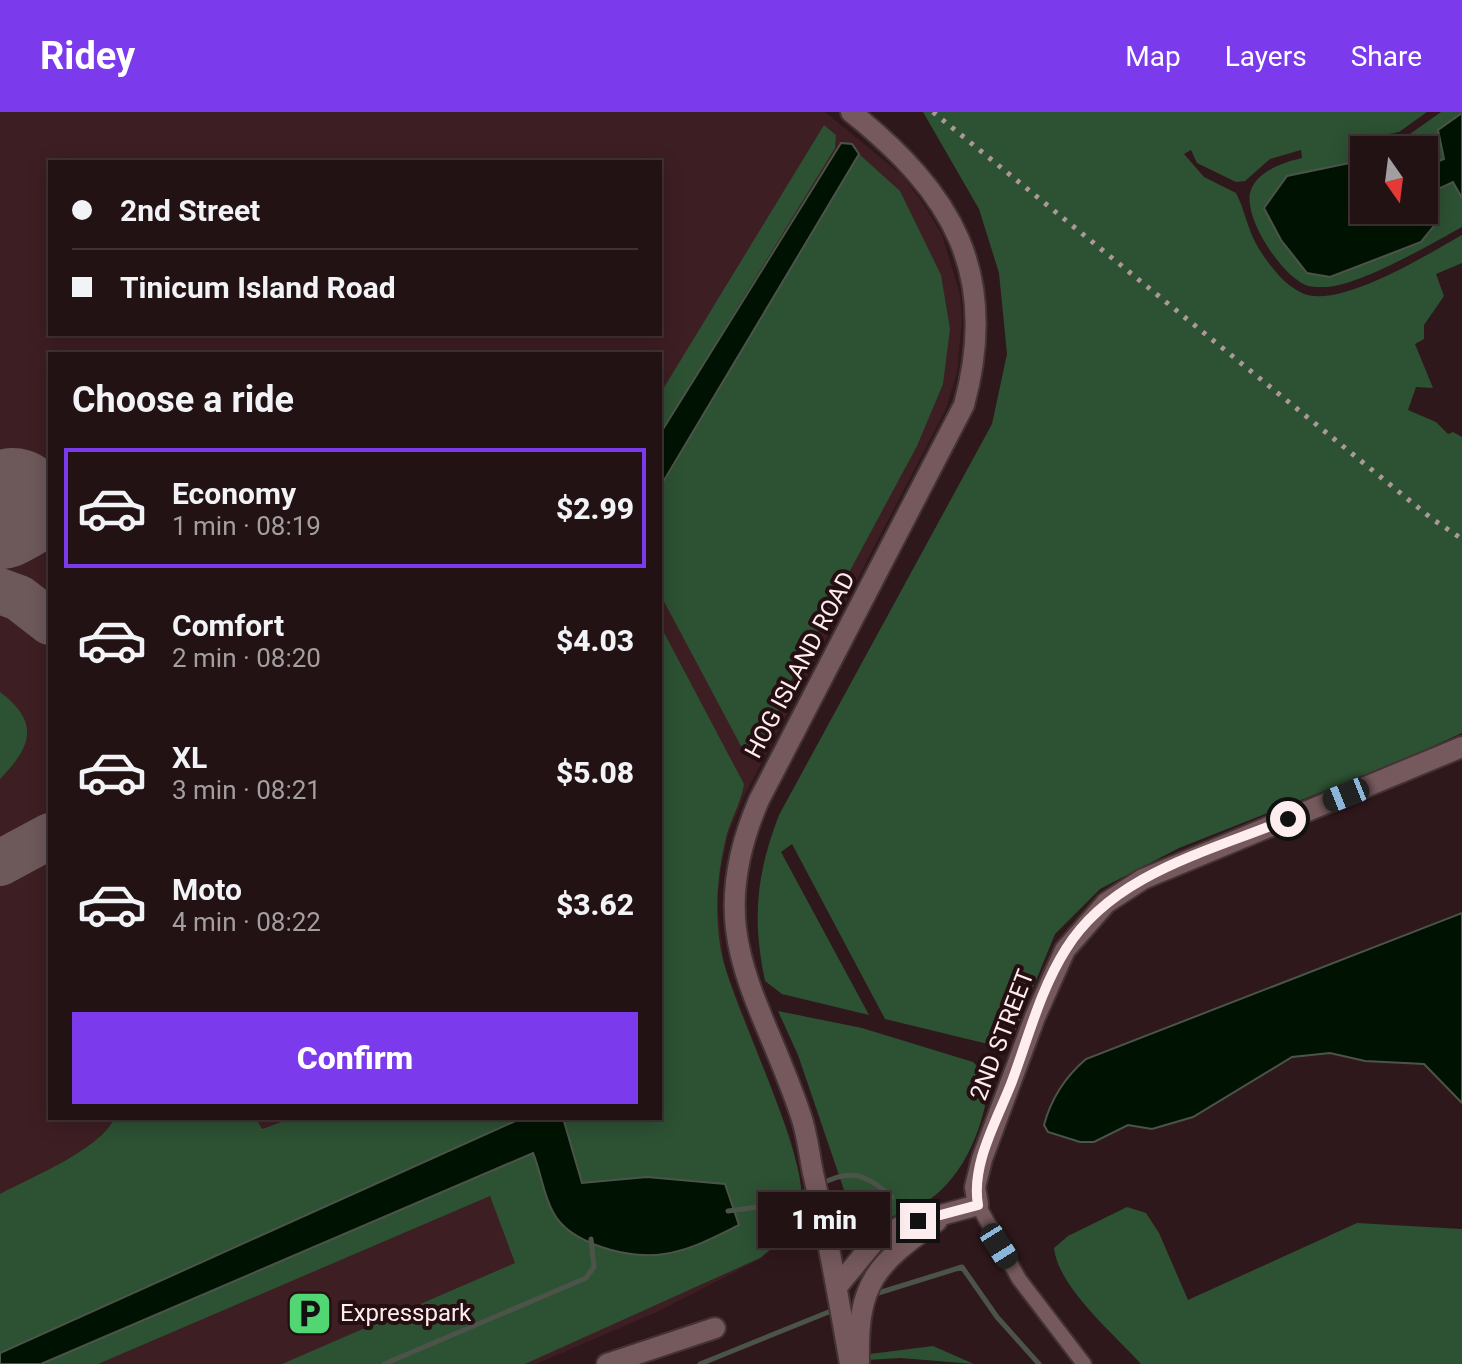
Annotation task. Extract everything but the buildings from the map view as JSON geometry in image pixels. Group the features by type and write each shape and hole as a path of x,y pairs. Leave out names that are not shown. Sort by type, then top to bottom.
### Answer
{"street":[{"name":"HOG ISLAND ROAD","path":"851,112 912,165 955,227 973,289 976,344 971,380 956,422 759,800 739,857 733,912 737,948 751,996 801,1115 853,1362"},
{"name":"2ND STREET","path":"978,1205 977,1176 1035,1017 1065,950 1106,903 1143,879 1462,747"},
{"path":"853,1362 872,1278 891,1254 943,1216 978,1205 1019,1279 1084,1364"},
{"path":"838,1292 874,1242 901,1226 934,1215 943,1216"},
{"path":"607,1364 715,1328"}],"shaded area":[{"path":"0,112 825,112 903,176 942,235 960,294 962,319 957,373 945,411 743,798 727,838 721,869 717,900 724,965 790,1137 800,1176 801,1217 786,1238 760,1259 657,1312 536,1364 0,1364"},
{"path":"1462,113 1462,198 1453,182 1438,189 1438,162 1444,159 1438,130"},
{"path":"841,143 852,144 859,154 662,484 662,431"},
{"path":"1350,163 1350,224 1434,226 1421,242 1330,277 1307,273 1281,240 1264,208 1287,176"},
{"path":"1462,913 1462,1103 1424,1064 1365,1061 1330,1053 1292,1057 1193,1117 1152,1129 1128,1125 1094,1142 1080,1142 1048,1132 1044,1125 1060,1089 1086,1059"},
{"path":"518,1120 564,1120 582,1183 647,1177 725,1184 739,1225 693,1246 664,1254 635,1254 602,1247 572,1233 561,1223 550,1205 533,1153 41,1364 0,1364 0,1353"}],"green space":[{"path":"923,112 1427,112 1399,132 1380,136 1350,136 1350,224 1438,224 1438,136 1407,136 1441,112 1462,112 1462,227 1375,272 1340,285 1308,286 1298,281 1266,245 1252,215 1250,201 1254,183 1280,165 1302,158 1301,150 1270,159 1245,181 1236,182 1197,163 1191,150 1184,154 1204,177 1236,193 1259,249 1283,280 1302,293 1318,296 1338,294 1360,287 1383,278 1462,235 1462,263 1436,274 1444,296 1424,325 1424,339 1415,344 1433,388 1416,387 1408,410 1436,422 1448,434 1453,432 1462,437 1462,733 1410,757 1179,848 1100,889 1055,934 1014,1034 1007,1042 992,1045 885,1019 792,844 781,852 869,1015 782,994 765,981 758,937 758,897 765,858 779,815 992,424 1007,354 999,273 979,209"},
{"path":"824,125 836,135 835,148 662,431 662,391"},
{"path":"859,154 900,191 941,275 950,329 943,384 917,446 787,688 769,735 752,746 741,746 662,598 662,484"},
{"path":"662,629 744,784 722,855 718,932 727,972 786,1128 797,1166 802,1197 798,1219 791,1230 760,1258 525,1364 282,1364 515,1263 490,1196 98,1364 41,1364 533,1153 553,1214 647,1177 582,1183 564,1120 662,1120"},
{"path":"0,692 22,714 27,735 19,756 0,779"},
{"path":"778,1011 862,1028 973,1062 989,1078 983,1112 971,1147 963,1163 940,1191 910,1210 857,1228 798,1055"},
{"path":"114,1120 257,1120 262,1129 287,1120 518,1120 0,1353 0,1194 80,1152 107,1130"},
{"path":"1127,1207 1146,1213 1159,1233 1188,1300 1357,1223 1462,1229 1462,1364 1141,1364 1076,1294 1065,1278 1054,1248 1068,1236"},
{"path":"933,1346 974,1364 901,1358 866,1360 862,1355"}],"waterway":[{"path":"819,1185 840,1176 858,1176 874,1183 892,1197"},
{"path":"728,1211 781,1204 810,1189"},
{"path":"384,1364 586,1278 594,1267 591,1239"},
{"path":"875,1294 962,1267 997,1317 1039,1364"},
{"path":"700,1364 836,1309"}],"taxiway":[{"path":"0,591 19,598 48,620"},
{"path":"0,863 48,837"}],"runway":[{"path":"0,512 13,505"}],"railway":[{"path":"933,112 1431,518 1462,539"}],"place":[{"name":"Expresspark","path":"309,1313"}],"route":[{"path":"918,1221 978,1205 975,1187 982,1159 1035,1017 1065,950 1085,925 1120,891 1288,819"}]}
